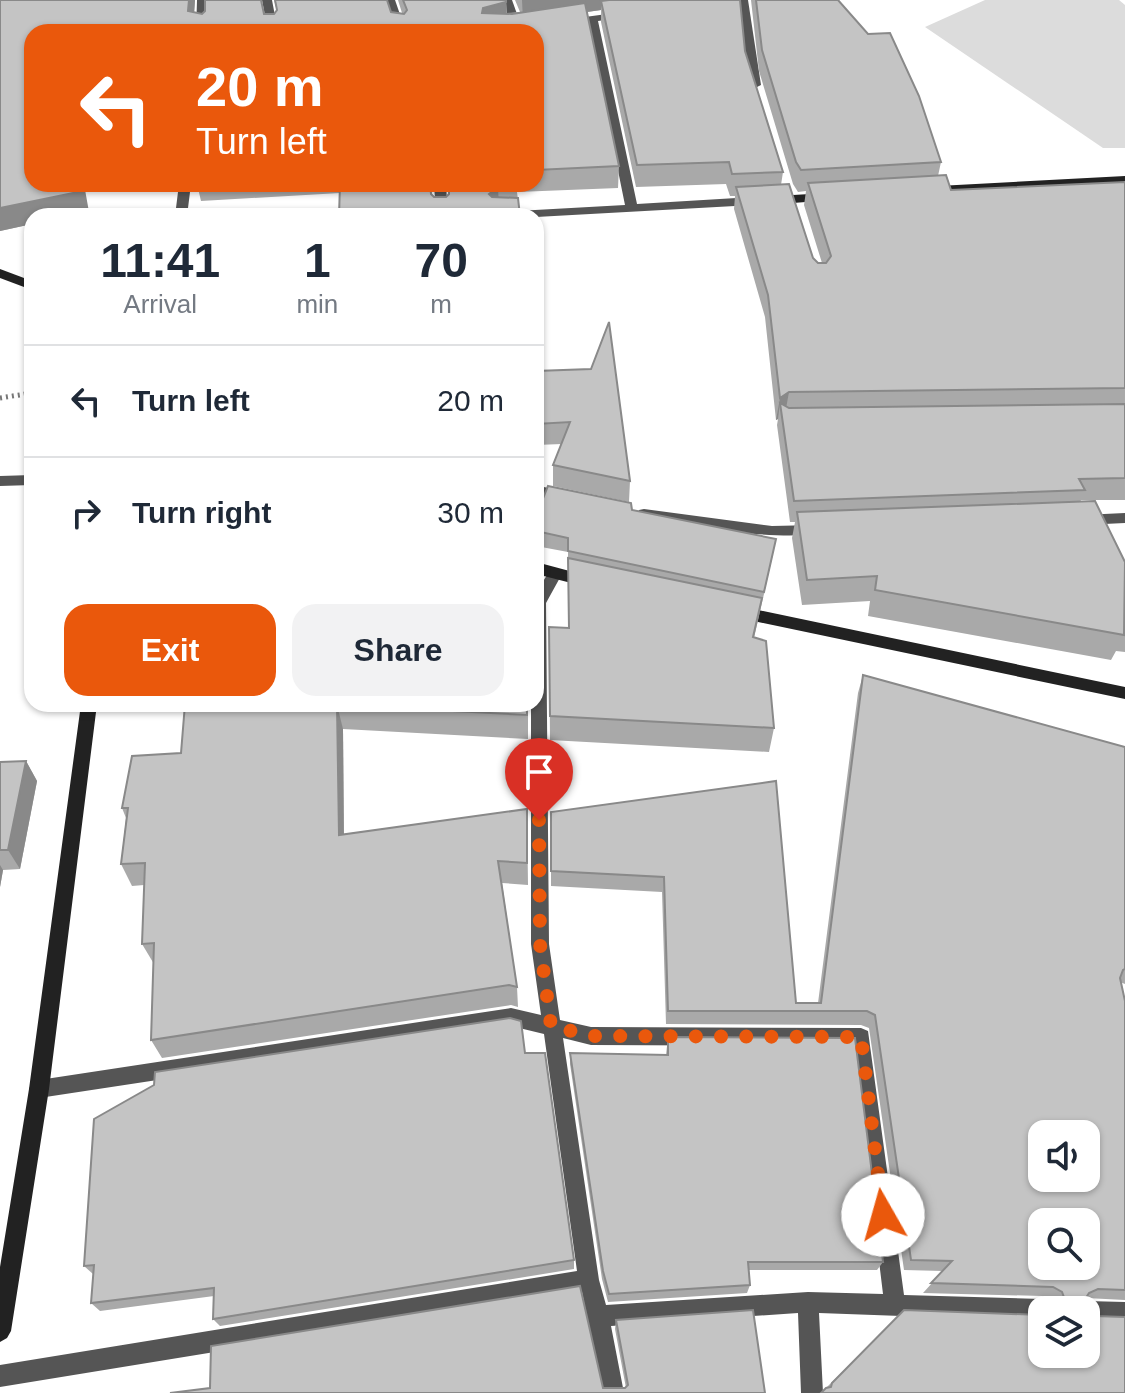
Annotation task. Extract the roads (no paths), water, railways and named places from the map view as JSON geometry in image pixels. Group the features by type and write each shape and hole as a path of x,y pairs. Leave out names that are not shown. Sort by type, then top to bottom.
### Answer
{"street":[{"path":"201,24 202,0"},
{"path":"267,0 272,24"},
{"path":"390,0 398,24"},
{"path":"507,0 516,24"},
{"path":"743,0 751,72 759,100"},
{"path":"562,23 638,12"},
{"path":"592,19 632,208"},
{"path":"919,192 1125,180"},
{"path":"784,185 797,212"},
{"path":"778,200 840,196"},
{"path":"544,213 763,200"},
{"path":"0,273 24,283"},
{"path":"0,481 24,480"},
{"path":"544,492 579,501"},
{"path":"622,510 772,531 833,529"},
{"path":"1064,521 1125,518"},
{"path":"545,571 601,584"},
{"path":"724,609 1125,693"},
{"path":"0,1331 39,1089 88,712"},
{"path":"539,712 540,944 589,1280 613,1393"},
{"path":"39,1089 511,1017 591,1036 861,1037 895,1305"},
{"path":"0,1376 589,1280"},
{"path":"599,1316 808,1302 1028,1310"},
{"path":"808,1302 812,1393"},
{"path":"1100,1312 1125,1313"}]}
